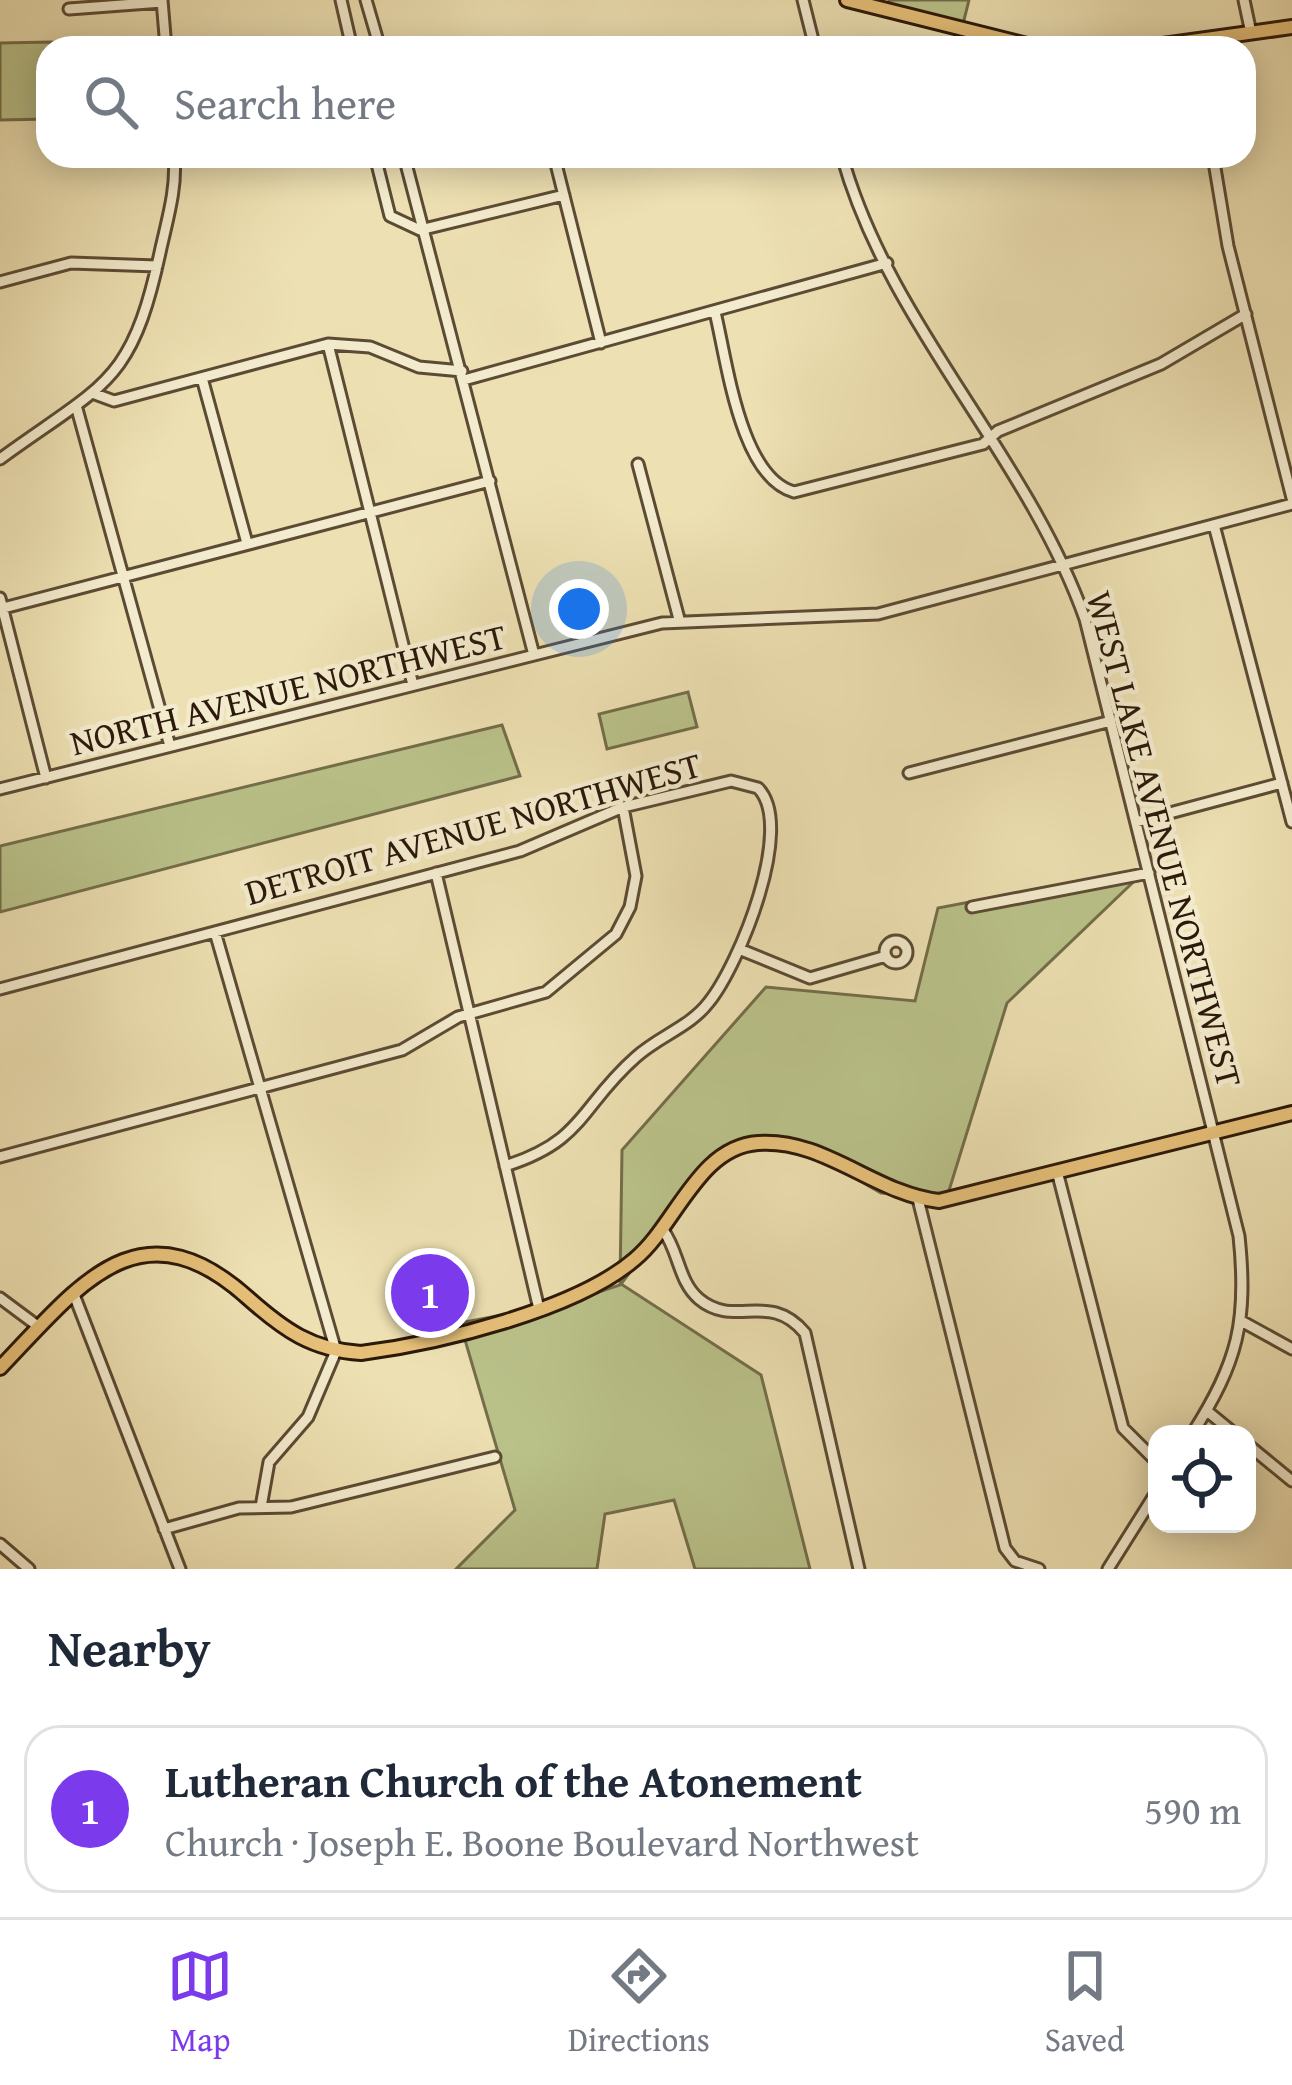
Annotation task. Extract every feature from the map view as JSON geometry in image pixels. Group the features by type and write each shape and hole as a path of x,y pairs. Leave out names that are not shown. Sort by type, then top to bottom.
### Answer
{"main road":[{"path":"847,0 893,6 998,36"},
{"path":"1235,36 1292,27"},
{"path":"0,1368 73,1292 116,1262 150,1253 181,1255 220,1273 292,1335 336,1352 380,1351 538,1309 608,1280 663,1230 710,1166 756,1143 812,1151 918,1198 960,1199 1292,1113"}],"street":[{"path":"341,0 349,36"},
{"path":"366,0 376,36"},
{"path":"803,0 811,36"},
{"path":"1244,0 1251,33"},
{"path":"69,9 162,1 165,36"},
{"path":"0,459 95,394 136,339 158,266 174,168"},
{"path":"378,168 390,216 420,230 564,195"},
{"path":"407,168 535,655"},
{"path":"557,168 601,343"},
{"name":"WEST LAKE AVENUE NORTHWEST","path":"847,168 887,263 1063,565 1085,619 1239,1236 1243,1322 1234,1360 1198,1425"},
{"path":"1216,168 1292,501"},
{"path":"0,282 71,263 158,266"},
{"path":"95,394 113,401 328,344 370,346 418,367 463,376 601,343 887,263"},
{"path":"715,312 749,442 764,474 781,488 808,491 989,439 1161,364 1246,314"},
{"path":"328,344 413,685"},
{"path":"202,378 247,543"},
{"path":"77,409 170,746"},
{"path":"638,464 679,619"},
{"path":"46,778 1,605 490,481"},
{"name":"NORTH AVENUE NORTHWEST","path":"0,789 679,619 878,614 1292,501"},
{"path":"1214,525 1292,822"},
{"path":"909,773 1111,721"},
{"name":"DETROIT AVENUE NORTHWEST","path":"0,989 520,851 622,807 731,781 749,784 764,795 772,825 756,904 739,949 706,1007 632,1060 570,1136 541,1155 505,1166"},
{"path":"1136,822 1282,783"},
{"path":"0,1157 402,1050 444,1023 546,992 616,934 630,907 636,876 622,807"},
{"path":"436,873 538,1309"},
{"path":"973,907 1149,873"},
{"path":"215,932 336,1352 308,1417 269,1462 260,1507"},
{"path":"739,949 810,978 886,956"},
{"path":"1058,1174 1123,1428 1148,1453"},
{"path":"918,1198 1005,1548 1013,1565 1039,1569"},
{"path":"663,1230 687,1285 703,1302 727,1312 777,1311 806,1334 859,1569"},
{"path":"73,1292 180,1569"},
{"path":"0,1298 40,1327"},
{"path":"1243,1322 1292,1348"},
{"path":"1207,1411 1224,1425"},
{"path":"1256,1451 1292,1481"},
{"path":"164,1529 260,1507 291,1507 495,1457"},
{"path":"1108,1569 1148,1505"},
{"path":"0,1544 29,1569"}],"green space":[{"path":"889,0 969,0 963,24 889,12"},
{"path":"36,42 36,119 0,120 0,43"},
{"path":"688,692 697,727 607,749 599,714"},
{"path":"502,725 520,776 0,912 0,846"},
{"path":"1148,868 1007,1003 947,1197 881,1193 792,1142 740,1145 704,1176 621,1284 761,1375 810,1569 695,1569 674,1500 605,1514 597,1569 456,1569 515,1510 460,1323 566,1303 620,1285 622,1150 766,987 915,1001 938,908"}],"place":[{"name":"Lutheran Church of the Atonement","path":"430,1293"}]}
